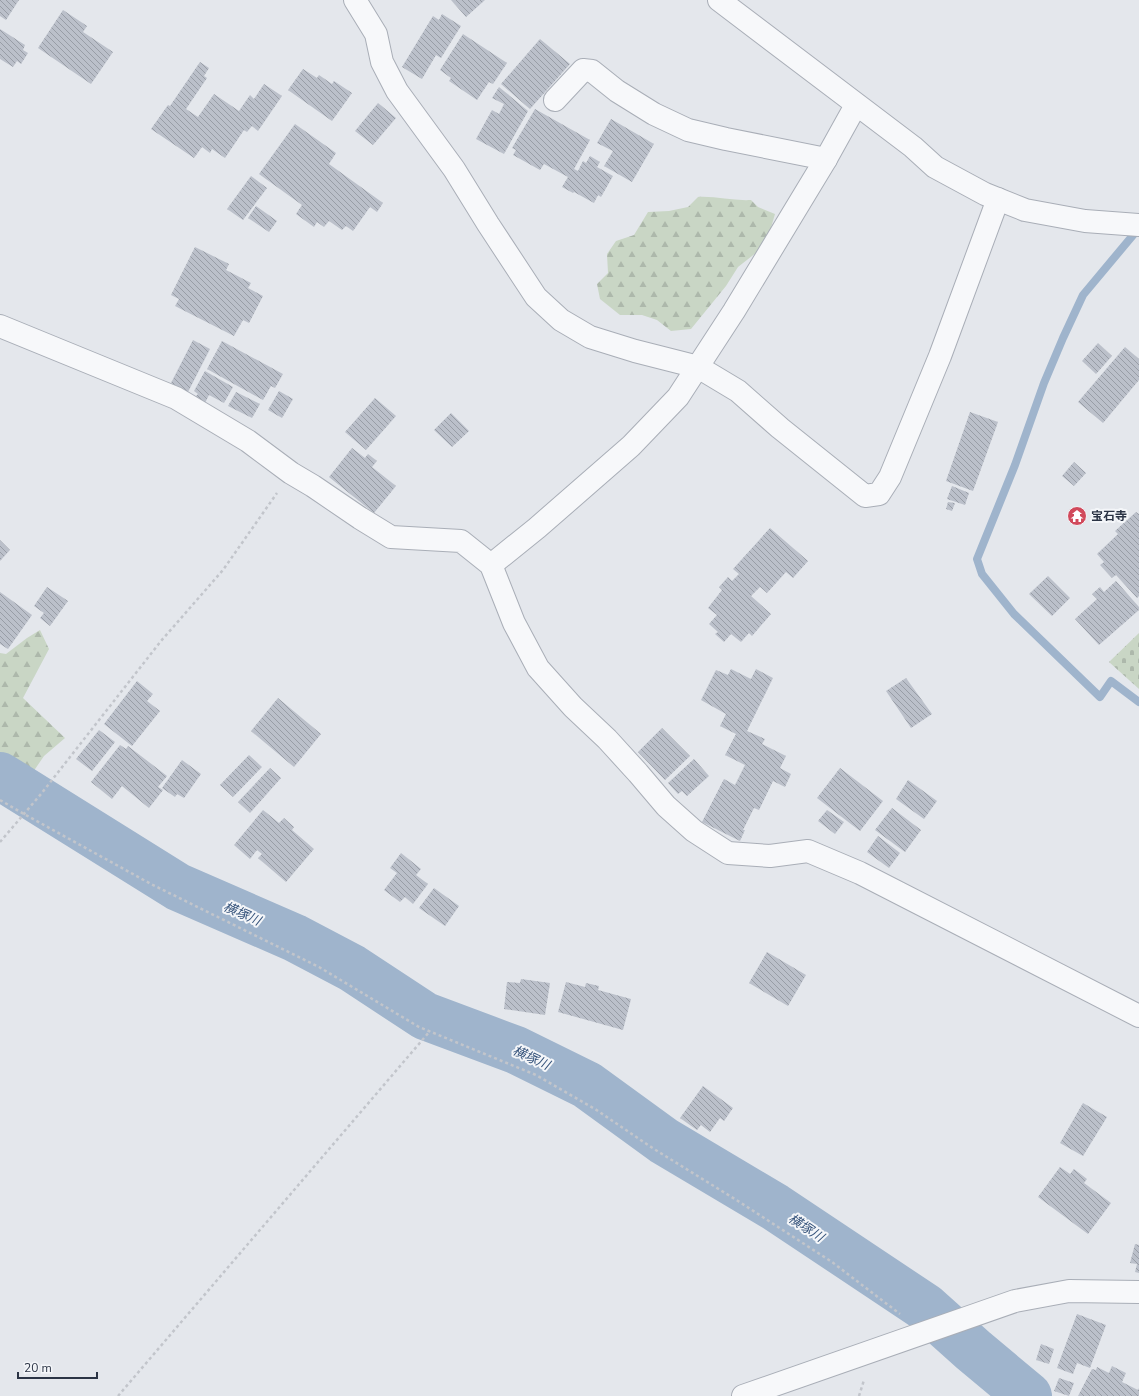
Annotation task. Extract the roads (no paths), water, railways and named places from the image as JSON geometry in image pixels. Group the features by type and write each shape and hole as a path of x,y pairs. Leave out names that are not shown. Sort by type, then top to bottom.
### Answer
{"street":[{"path":"355,0 376,34 382,62 398,91 454,169 536,297 561,320 590,337 635,351 698,367 738,391 786,433 864,496 879,494 890,477 940,356 998,199"},
{"path":"719,0 913,148 935,167 985,194 1025,210 1085,221 1139,225"},
{"path":"555,100 583,70 592,71 617,91 654,114 688,130 826,159"},
{"path":"491,564 537,528 631,446 678,397 734,311 826,159 856,104"},
{"path":"0,326 176,398 248,441 291,473 391,537 461,541 491,564 514,623 538,668 573,707 607,739 666,806 694,831 728,853 770,856 808,851 860,873 1139,1016"},
{"path":"743,1396 1015,1301 1069,1291 1139,1292"}],"waterway":[{"path":"1139,228 1083,295 1044,383 1015,465 977,559 982,574 1014,614 1100,697 1111,681 1139,702"},
{"name":"横塚川","path":"0,776 178,887 295,938 352,968 425,1016 516,1050 587,1085 664,1141 775,1207 925,1307 1028,1396"}],"place":[{"name":"宝石寺","path":"1077,516"}]}
